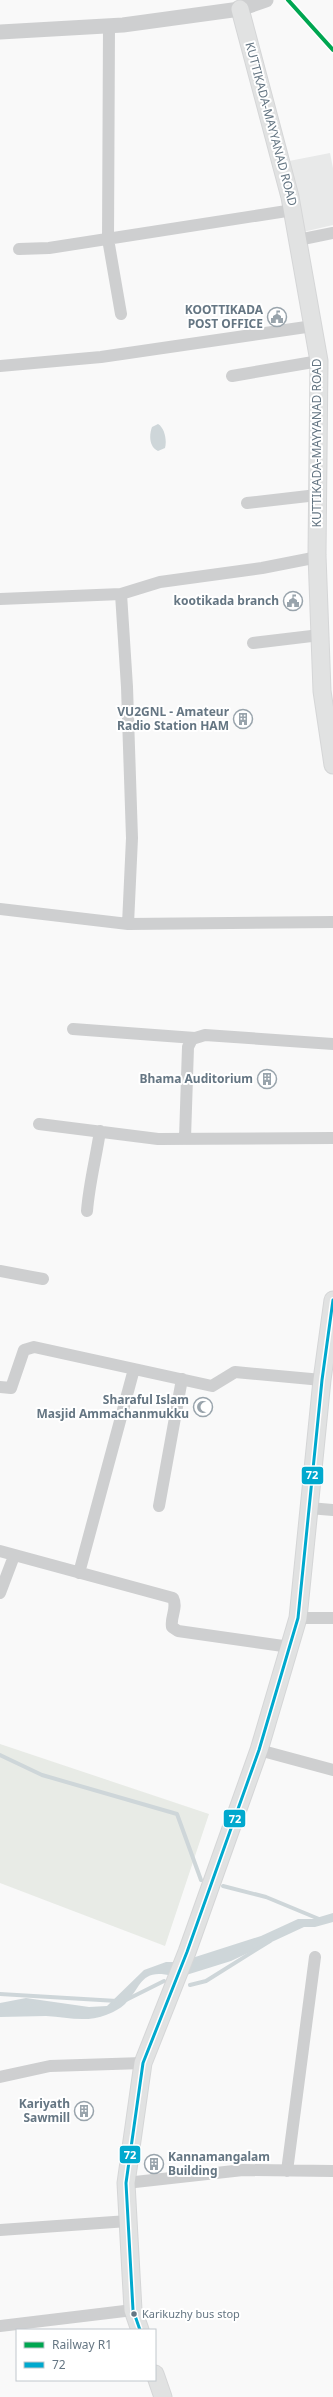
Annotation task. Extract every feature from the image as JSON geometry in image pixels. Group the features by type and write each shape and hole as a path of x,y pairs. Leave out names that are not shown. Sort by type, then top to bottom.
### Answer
{"main road":[{"name":"KUTTIKADA-MAYYANAD ROAD","path":"239,5 293,210 319,361 317,495 320,635 327,690 333,765"},
{"path":"140,2329 133,2310 126,2183 143,2063 171,1996 258,1750 298,1618 322,1380 333,1300"},
{"path":"156,2377 163,2397"}],"street":[{"path":"0,32 109,26 266,0"},
{"path":"109,26 108,239 121,314"},
{"path":"19,249 49,248 293,210"},
{"path":"298,240 333,233"},
{"path":"0,366 101,357 313,326"},
{"path":"232,376 319,361"},
{"path":"247,503 317,495"},
{"path":"0,599 121,594 160,582 262,568 318,557"},
{"path":"121,594 128,687 132,838 128,924"},
{"path":"253,644 320,635"},
{"path":"0,909 128,924 333,922"},
{"path":"72,1029 195,1038"},
{"path":"185,1138 188,1047 189,1042 195,1038 205,1035 333,1044"},
{"path":"39,1124 158,1139 333,1138"},
{"path":"87,1211 89,1184 97,1156 100,1131"},
{"path":"0,1271 43,1280"},
{"path":"0,1387 11,1388 24,1350 34,1347 212,1386 235,1372 322,1380"},
{"path":"79,1573 134,1369"},
{"path":"159,1506 182,1379"},
{"path":"309,1508 333,1510"},
{"path":"0,1552 173,1598 175,1603 171,1622 172,1628 178,1631 290,1647"},
{"path":"0,1593 14,1556"},
{"path":"298,1618 333,1618"},
{"path":"258,1750 333,1770"},
{"path":"287,2171 315,1957"},
{"path":"0,2077 50,2066 143,2063"},
{"path":"126,2183 243,2170 333,2171"},
{"path":"0,2230 128,2221"},
{"path":"0,2326 133,2310"}],"shaded area":[{"path":"330,153 333,168 333,225 303,232 289,161"},
{"path":"158,424 164,432 166,442 165,448 158,451 151,444 150,434 152,427"},
{"path":"0,1744 209,1814 165,1946 0,1883"},
{"path":"333,1913 333,1922 315,1927 304,1927 231,1961 183,1976 189,1959 261,1936 298,1919 313,1919"},
{"path":"166,1962 176,1962 172,1976 161,1974 148,1977 143,1981 125,2004 106,2015 91,2019 46,2016 0,2017 0,2003 26,1998 89,2007 107,2006 144,1970"}],"waterway":[{"path":"0,1755 42,1775 177,1814 201,1880"},
{"path":"223,1886 266,1897 319,1919"},
{"path":"190,1985 206,1981 270,1941"},
{"path":"126,2000 164,1981"},
{"path":"0,1994 117,2001"}],"rail line":[{"name":"R1","path":"288,0 333,50"}],"transit line":[{"name":"72","path":"140,2329 133,2310 126,2183 143,2063 187,1952 259,1750 298,1618 322,1380 333,1300"}],"place":[{"name":"KOOTTIKADA POST OFFICE","path":"277,317"},
{"name":"kootikada branch","path":"293,601"},
{"name":"VU2GNL - Amateur Radio Station HAM","path":"243,719"},
{"name":"Bhama Auditorium","path":"267,1079"},
{"name":"Sharaful Islam Masjid Ammachanmukku","path":"203,1407"},
{"name":"Kariyath Sawmill","path":"84,2111"},
{"name":"Kannamangalam Building","path":"154,2164"},
{"name":"Karikuzhy bus stop","path":"134,2314"}]}
